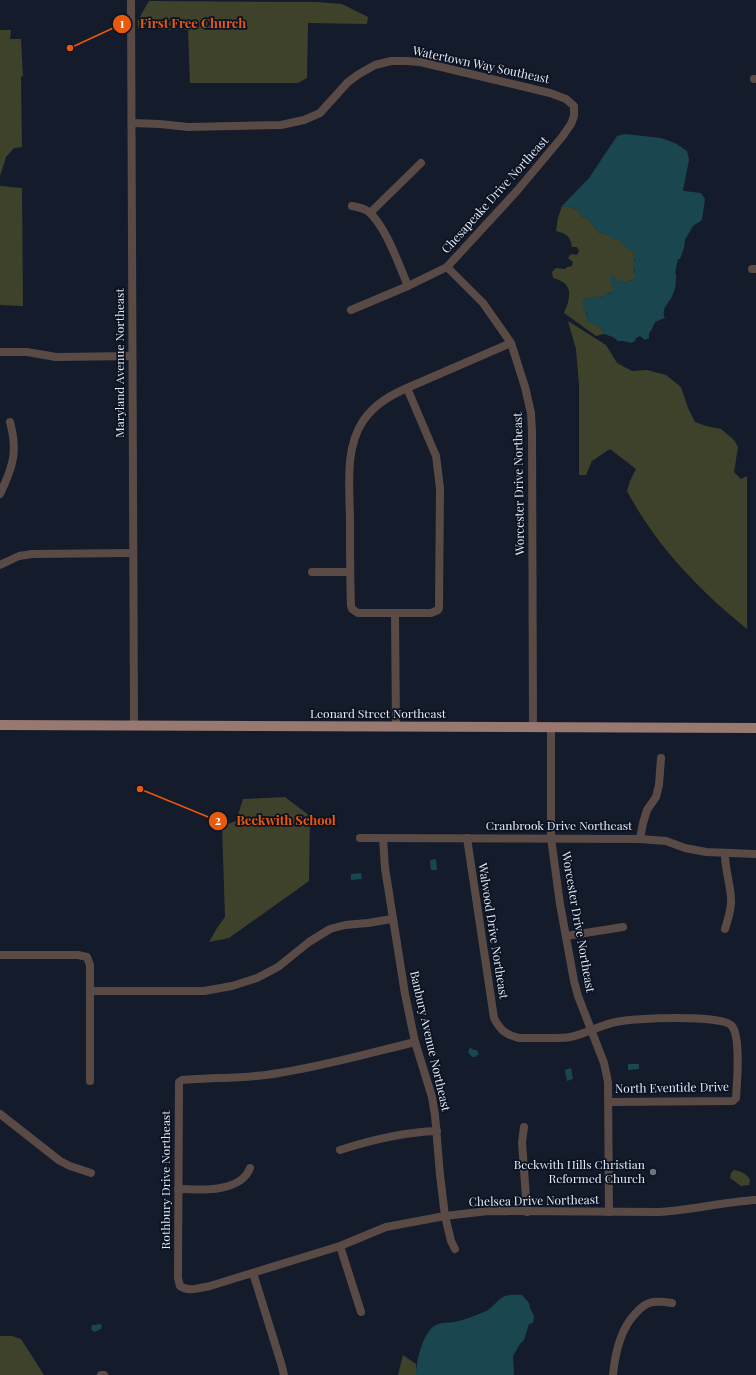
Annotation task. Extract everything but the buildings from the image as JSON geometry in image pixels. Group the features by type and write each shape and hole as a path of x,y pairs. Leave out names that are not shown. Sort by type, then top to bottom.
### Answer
{"main road":[{"name":"Leonard Street Northeast","path":"0,725 756,728"}],"street":[{"name":"Maryland Avenue Northeast","path":"131,0 132,552 134,726"},
{"name":"Watertown Way Southeast","path":"132,123 188,127 282,125 304,120 320,113 348,82 359,74 375,65 391,61 420,62 550,93 566,99 574,106 575,110"},
{"name":"Chesapeake Drive Northeast","path":"351,310 408,286 447,267 516,192 550,152 571,124 575,110"},
{"path":"370,213 421,163"},
{"path":"352,206 370,213 386,235 408,286"},
{"name":"Worcester Drive Northeast","path":"447,267 483,304 511,343 525,387 531,413 533,728"},
{"path":"407,388 436,456 438,468 440,488 439,608 431,613 358,613 352,609 350,572 350,459 359,429 374,407 383,400 407,388 511,343"},
{"path":"0,352 27,352 56,358 132,356"},
{"path":"0,494 10,474 13,462 14,447 10,422"},
{"path":"1,563 19,556 32,554 132,552"},
{"path":"312,572 350,572"},
{"path":"395,614 396,727"},
{"name":"Worcester Drive Northeast","path":"551,728 551,838 566,936 574,982 580,1003 606,1071 608,1082 609,1212"},
{"path":"640,839 642,823 656,797 659,786 661,758"},
{"name":"Cranbrook Drive Northeast","path":"360,838 640,839 666,841 685,848 706,852 725,854 756,854"},
{"name":"Banbury Avenue Northeast","path":"383,838 385,868 392,919 406,1000 416,1042 432,1097 437,1131 445,1216 450,1241 455,1249"},
{"name":"Walwood Drive Northeast","path":"467,838 494,1014 499,1027 509,1035 519,1038 569,1038 591,1030"},
{"path":"725,854 726,872 731,899 731,909 725,929"},
{"path":"90,991 199,991 232,986 257,978 278,967 309,942 330,929 345,925 392,919"},
{"path":"566,936 624,927"},
{"path":"0,955 78,955 87,957 90,965 90,1081"},
{"name":"North Eventide Drive","path":"591,1030 618,1021 644,1019 705,1019 731,1024 736,1032 736,1098 730,1102 609,1102"},
{"name":"Rothbury Drive Northeast","path":"180,1286 178,1278 179,1082 186,1079 236,1078 278,1074 416,1042"},
{"path":"0,1114 60,1161 91,1173"},
{"path":"524,1127 522,1142 527,1212"},
{"path":"340,1150 385,1138 437,1131"},
{"path":"178,1189 209,1190 223,1188 236,1183 245,1176 250,1168"},
{"name":"Chelsea Drive Northeast","path":"180,1286 184,1289 198,1289 210,1286 340,1246 386,1227 445,1216 488,1211 609,1212 683,1210 739,1201 756,1200"},
{"path":"340,1246 361,1312"},
{"path":"253,1273 282,1363 284,1375"},
{"path":"613,1375 615,1357 629,1321 644,1305 661,1301 672,1303"}],"shaded area":[{"path":"149,1 316,2 342,4 368,17 367,24 308,23 307,78 298,83 190,83 188,30 138,29 138,20"},
{"path":"0,30 11,30 10,39 21,39 23,76 21,77 22,147 14,148 6,157 0,176"},
{"path":"625,134 661,138 675,143 687,151 689,160 683,190 701,193 705,199 702,220 693,226 685,240 680,259 678,259 675,273 675,289 665,308 665,318 655,323 649,333 649,338 645,340 640,336 632,343 618,341 613,337 604,334 601,328 595,324 593,325 586,321 587,319 585,318 587,315 586,311 582,309 582,302 584,299 604,296 606,292 609,294 614,290 610,275 614,276 618,283 620,282 620,279 623,280 624,283 636,278 636,275 633,273 635,269 632,266 635,260 633,256 635,254 625,245 622,246 620,240 614,240 608,235 598,232 586,217 581,216 578,209 562,206 589,178 617,136"},
{"path":"0,186 22,188 23,306 0,305"},
{"path":"562,206 578,209 581,216 586,217 598,232 620,240 635,254 633,272 636,275 636,278 624,283 620,279 620,282 618,283 614,276 611,283 615,290 604,296 584,299 587,319 601,328 604,334 596,336 564,313 569,296 568,287 560,280 553,278 552,272 556,268 565,269 572,266 573,262 568,258 571,254 577,255 579,251 577,247 572,247 569,237 556,231"},
{"path":"568,321 606,345 617,363 632,371 647,370 666,375 681,387 688,408 695,422 721,429 734,440 738,447 734,472 741,479 747,476 747,629 695,582 662,545 643,519 627,491 636,469 610,449 592,461 586,475 579,475 579,384 576,349"},
{"path":"285,797 310,816 309,881 229,938 209,942 225,917 222,826 236,821 243,799"},
{"path":"436,859 437,870 431,870 430,860"},
{"path":"361,873 362,879 351,880 351,874"},
{"path":"471,1048 477,1050 479,1055 472,1057 468,1052"},
{"path":"628,1064 639,1064 639,1069 628,1070"},
{"path":"571,1068 573,1079 567,1081 565,1070"},
{"path":"734,1170 747,1176 750,1180 749,1185 741,1186 730,1178 731,1173"},
{"path":"522,1295 529,1303 534,1316 533,1323 529,1324 524,1340 513,1356 514,1375 416,1375 421,1347 431,1328 438,1324 458,1321 484,1312 505,1296"},
{"path":"92,1325 102,1325 101,1329 94,1332 91,1329"},
{"path":"0,1336 12,1336 21,1339 44,1375 0,1375"},
{"path":"403,1355 416,1364 416,1375 398,1375"}],"place":[{"name":"First Free Church","path":"70,48"},
{"name":"Beckwith School","path":"140,789"},
{"name":"Beckwith Hills Christian Reformed Church","path":"653,1172"}]}
